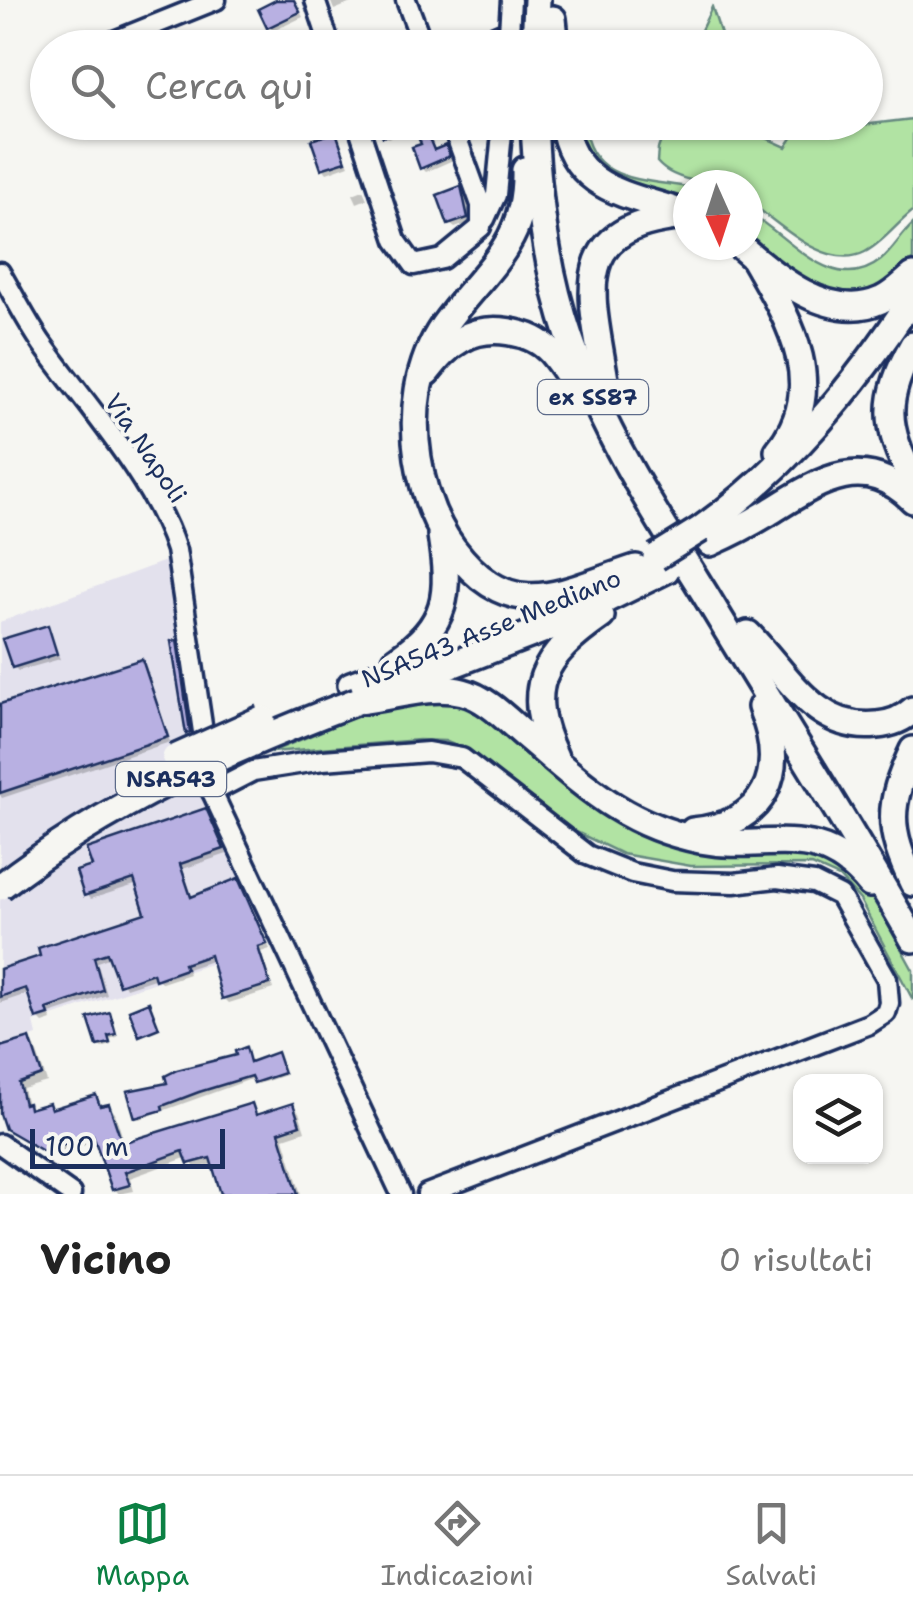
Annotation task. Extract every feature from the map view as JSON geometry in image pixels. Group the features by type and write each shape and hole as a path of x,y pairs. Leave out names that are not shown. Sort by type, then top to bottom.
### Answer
{"highway":[{"path":"541,30 548,6"},
{"path":"354,693 422,640 437,622 446,598 440,530 420,475 414,418 428,351 513,239 522,212 524,140"},
{"name":"ex SS87","path":"536,140 544,232 557,296 589,388 619,451 913,906"},
{"path":"551,140 563,247 586,334 606,386 741,638 772,734 774,766 769,787 749,812 728,824 672,833"},
{"path":"568,140 573,156 589,176 610,190 673,211"},
{"path":"606,386 591,300 595,270 604,250 618,235 657,218 673,217"},
{"path":"731,508 791,434 801,411 803,384 792,332 751,260"},
{"path":"757,260 802,291 840,306 882,300 913,276"},
{"name":"NSA543 Asse Mediano","path":"705,536 828,415 913,297"},
{"name":"NSA543 Asse Mediano","path":"0,887 90,823 155,787 354,693 653,565 705,536 772,494 821,448 866,395 913,328"},
{"path":"421,380 442,354 464,337 508,331 530,338 549,349 619,451"},
{"path":"913,345 896,378 889,405 891,432 913,480"},
{"path":"705,536 740,530 821,481 844,474 887,480 913,500"},
{"path":"440,530 477,576 494,589 516,596 551,595 653,565"},
{"path":"556,762 543,732 538,706 540,678 555,652 653,565"},
{"path":"741,638 775,662 812,707 835,722 860,727 887,724 913,710"},
{"name":"ex SS87","path":"741,638 913,939"},
{"path":"354,693 392,698 421,690 465,692 501,715 584,788 645,824 724,843 780,841 811,844 836,853 856,867 913,939"},
{"name":"NSA543 Asse Mediano","path":"0,866 82,807 218,737 354,693"},
{"path":"913,750 898,782 892,833 913,883"}],"street":[{"path":"141,30 216,0"},
{"path":"314,0 325,30"},
{"path":"406,0 417,30"},
{"path":"509,30 511,0"},
{"path":"363,140 396,240 414,264 442,258 481,227 496,195 501,140"},
{"path":"458,140 482,204 481,227"},
{"name":"Via Napoli","path":"0,272 39,340 168,524 176,550 212,792 401,1194"},
{"path":"212,792 252,770 322,760 428,752 462,758 587,855 632,872 672,881 734,883 778,878 814,882 840,896 887,980 886,1013 869,1024 427,1194"},
{"path":"0,1144 71,1194"}],"shaded area":[{"path":"168,560 175,578 206,792 268,945 34,1022 37,1035 0,1047 0,622"}],"green space":[{"path":"712,7 719,30 701,30"},
{"path":"913,119 913,211 872,248 850,256 819,250 763,213 763,170 673,170 673,174 657,162 661,140 771,140 786,147 791,140 883,140 883,123"},
{"path":"577,140 588,140 596,157 620,174 673,185 673,198 626,186 593,169"},
{"path":"763,222 811,259 845,272 863,270 881,260 913,224 913,264 891,284 869,295 848,297 828,292 763,249"},
{"path":"461,696 598,808 819,850 869,890 913,970 913,1000 860,900 839,877 812,865 691,866 622,854 570,829 472,753 445,741 271,752 393,701"}],"building":[{"path":"276,0 294,0 300,12 267,28 258,9"},
{"path":"311,140 339,140 346,161 321,169"},
{"path":"419,140 430,140 434,150 446,145 450,156 420,169 412,147 421,144"},
{"path":"461,186 468,218 448,225 437,195"},
{"path":"48,625 57,654 12,668 2,639"},
{"path":"177,640 190,732 186,734 171,641"},
{"path":"142,659 168,737 0,793 0,704"},
{"path":"206,808 224,849 180,864 191,897 238,878 267,944 258,947 270,984 222,999 210,955 155,980 153,973 119,985 107,953 94,957 103,990 47,1009 49,1015 36,1019 26,988 0,997 0,969 40,956 38,948 145,913 134,879 84,896 76,871 92,866 86,849"},
{"path":"149,1002 159,1028 139,1036 129,1010"},
{"path":"110,1012 116,1034 108,1036 110,1043 97,1046 88,1018"},
{"path":"30,1038 42,1075 19,1083 24,1104 28,1103 29,1109 49,1103 51,1109 96,1095 100,1106 109,1104 122,1143 252,1103 256,1115 293,1103 300,1125 279,1132 298,1194 221,1194 210,1158 188,1164 183,1151 125,1172 130,1185 112,1190 93,1135 43,1151 5,1129 0,1114 0,1047"},
{"path":"246,1047 250,1062 277,1052 284,1073 254,1083 251,1076 135,1118 127,1091 167,1083 165,1076 177,1070 236,1055 235,1051"}]}
